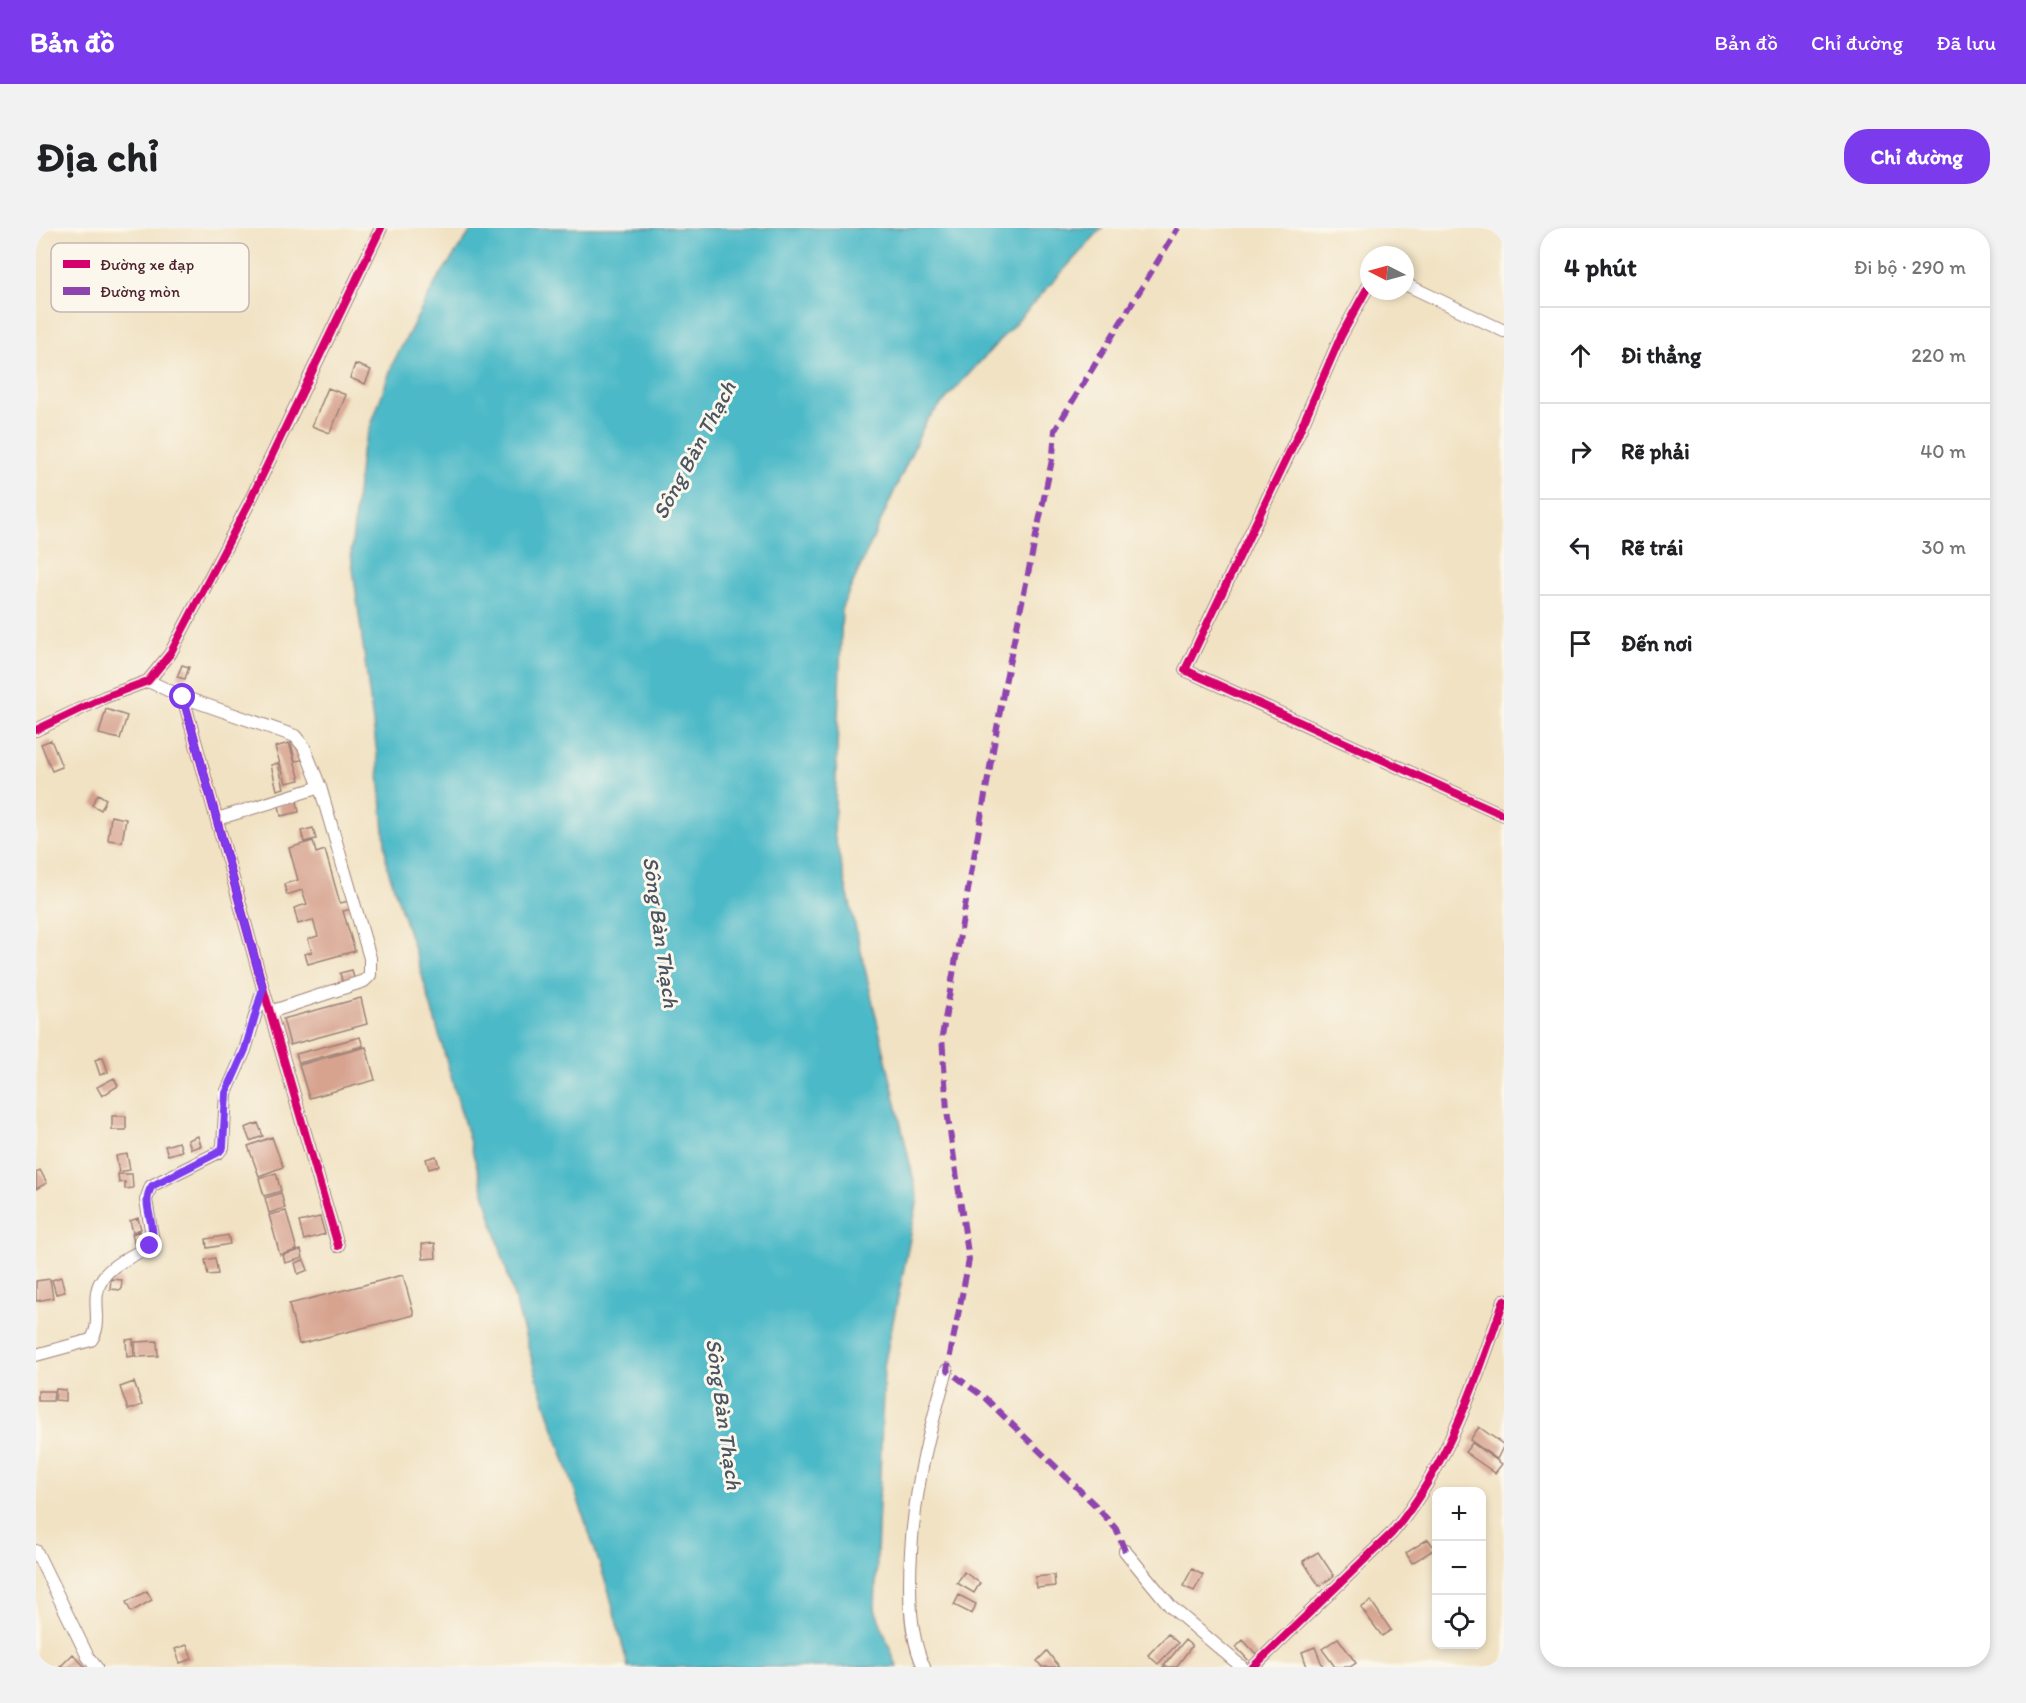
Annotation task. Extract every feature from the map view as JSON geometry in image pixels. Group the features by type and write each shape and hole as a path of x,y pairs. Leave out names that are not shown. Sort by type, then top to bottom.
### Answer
{"street":[{"path":"36,730 105,697 148,681 171,654 249,503 381,228"},
{"path":"1414,288 1504,331"},
{"path":"1361,300 1341,336 1297,436 1185,670 1504,815"},
{"path":"148,681 183,697 295,736 304,747 320,787 370,958 370,975 364,981 270,1012"},
{"path":"183,697 263,988 338,1246"},
{"path":"217,819 320,787"},
{"path":"36,1355 91,1340 96,1330 99,1282 110,1270 150,1246 153,1240 146,1200 152,1186 219,1152 223,1147 226,1093 245,1050 263,988"},
{"path":"1253,1667 1392,1533 1411,1508 1458,1420 1490,1345 1504,1300"},
{"path":"924,1667 910,1613 909,1547 926,1439 947,1370"},
{"path":"36,1551 88,1657 96,1667"},
{"path":"1125,1551 1171,1607 1242,1667"}],"water":[{"name":"Sông Bàn Thạch","path":"473,228 1102,228 926,421 842,607 834,834 918,1199 884,1366 875,1609 897,1667 628,1667 609,1592 538,1381 418,961 387,866 378,761 351,553 361,454 393,363 437,280"}],"building":[{"path":"355,364 371,370 365,384 350,378"},
{"path":"328,388 346,395 330,433 312,426"},
{"path":"182,665 189,667 185,679 177,677"},
{"path":"106,709 127,716 120,739 99,734"},
{"path":"51,740 62,767 52,771 41,744"},
{"path":"298,741 302,760 295,761 291,743"},
{"path":"289,743 300,780 286,783 275,747"},
{"path":"278,763 284,788 277,790 271,765"},
{"path":"98,794 106,799 101,810 92,805"},
{"path":"297,801 299,812 281,816 279,805"},
{"path":"111,816 126,819 122,842 108,840"},
{"path":"313,828 316,839 304,842 301,831"},
{"path":"313,841 316,853 325,850 340,903 349,901 352,909 343,911 355,951 308,964 305,954 312,952 308,939 318,936 313,920 298,924 294,908 307,904 302,890 287,895 284,884 298,880 289,848"},
{"path":"352,970 355,982 343,985 340,973"},
{"path":"361,998 367,1024 290,1045 283,1019"},
{"path":"360,1037 363,1046 299,1063 296,1054"},
{"path":"366,1047 375,1080 309,1098 299,1065"},
{"path":"103,1057 108,1072 100,1075 95,1060"},
{"path":"114,1078 118,1086 102,1096 97,1087"},
{"path":"112,1116 126,1116 126,1130 112,1130"},
{"path":"258,1123 263,1136 250,1141 245,1128"},
{"path":"198,1136 201,1146 191,1149 188,1140"},
{"path":"272,1137 283,1167 259,1176 248,1146"},
{"path":"179,1142 182,1151 168,1155 165,1146"},
{"path":"127,1154 130,1170 119,1172 116,1156"},
{"path":"436,1156 439,1166 429,1169 426,1159"},
{"path":"40,1170 47,1183 36,1189 36,1173"},
{"path":"276,1173 281,1191 264,1196 259,1178"},
{"path":"118,1174 132,1174 133,1188 125,1189 125,1182 119,1183"},
{"path":"281,1193 285,1208 269,1213 265,1198"},
{"path":"286,1211 297,1250 280,1255 269,1215"},
{"path":"320,1217 325,1234 304,1240 299,1222"},
{"path":"138,1218 141,1229 133,1232 130,1221"},
{"path":"140,1231 145,1246 136,1249 132,1234"},
{"path":"228,1235 230,1244 207,1248 206,1239"},
{"path":"435,1243 436,1258 423,1259 422,1244"},
{"path":"301,1250 303,1258 285,1263 283,1255"},
{"path":"215,1258 218,1274 208,1275 205,1260"},
{"path":"304,1260 308,1270 298,1274 295,1263"},
{"path":"403,1275 414,1315 299,1344 289,1304"},
{"path":"61,1277 65,1292 56,1294 52,1280"},
{"path":"50,1279 53,1298 36,1301 36,1281"},
{"path":"111,1279 122,1280 121,1290 110,1289"},
{"path":"133,1339 134,1356 127,1357 126,1340"},
{"path":"157,1341 158,1356 136,1357 135,1342"},
{"path":"134,1382 142,1405 128,1410 120,1387"},
{"path":"56,1389 66,1390 66,1401 55,1400"},
{"path":"38,1391 54,1391 53,1401 38,1401"},
{"path":"1479,1427 1504,1445 1497,1459 1470,1440"},
{"path":"1472,1443 1502,1464 1495,1473 1465,1452"},
{"path":"1428,1539 1432,1545 1432,1551 1412,1563 1406,1553"},
{"path":"1318,1552 1334,1576 1319,1586 1303,1561"},
{"path":"1192,1569 1203,1575 1194,1591 1183,1586"},
{"path":"964,1572 980,1583 974,1593 957,1583"},
{"path":"1054,1575 1055,1586 1037,1588 1035,1577"},
{"path":"147,1591 152,1600 131,1612 126,1602"},
{"path":"959,1595 976,1604 972,1614 954,1605"},
{"path":"1371,1601 1391,1630 1382,1636 1361,1608"},
{"path":"1168,1634 1178,1643 1158,1664 1148,1655"},
{"path":"1338,1638 1356,1663 1350,1667 1335,1667 1322,1649"},
{"path":"1185,1640 1192,1646 1176,1667 1163,1667"},
{"path":"1243,1640 1258,1656 1251,1663 1236,1647"},
{"path":"187,1645 192,1659 180,1663 175,1649"},
{"path":"1315,1647 1323,1667 1307,1667 1302,1652"},
{"path":"1047,1651 1060,1667 1042,1667 1037,1661"},
{"path":"73,1654 85,1667 60,1667"}],"marked path":[{"path":"1125,1551 1116,1529 1095,1505 985,1398 947,1370 969,1260 947,1111 942,1036 1005,683 1053,455 1055,430 1178,228"}],"cycle path":[{"path":"36,730 105,697 148,681 170,654 249,503 381,228"},
{"path":"1361,300 1341,336 1297,437 1185,670 1504,815"},
{"path":"183,697 263,988 338,1246"},
{"path":"1253,1667 1392,1533 1411,1508 1429,1481 1458,1422 1504,1300"}],"route":[{"path":"150,1246 153,1235 146,1200 147,1193 152,1186 159,1180 219,1152 223,1147 226,1093 245,1050 263,988 183,697"}]}
